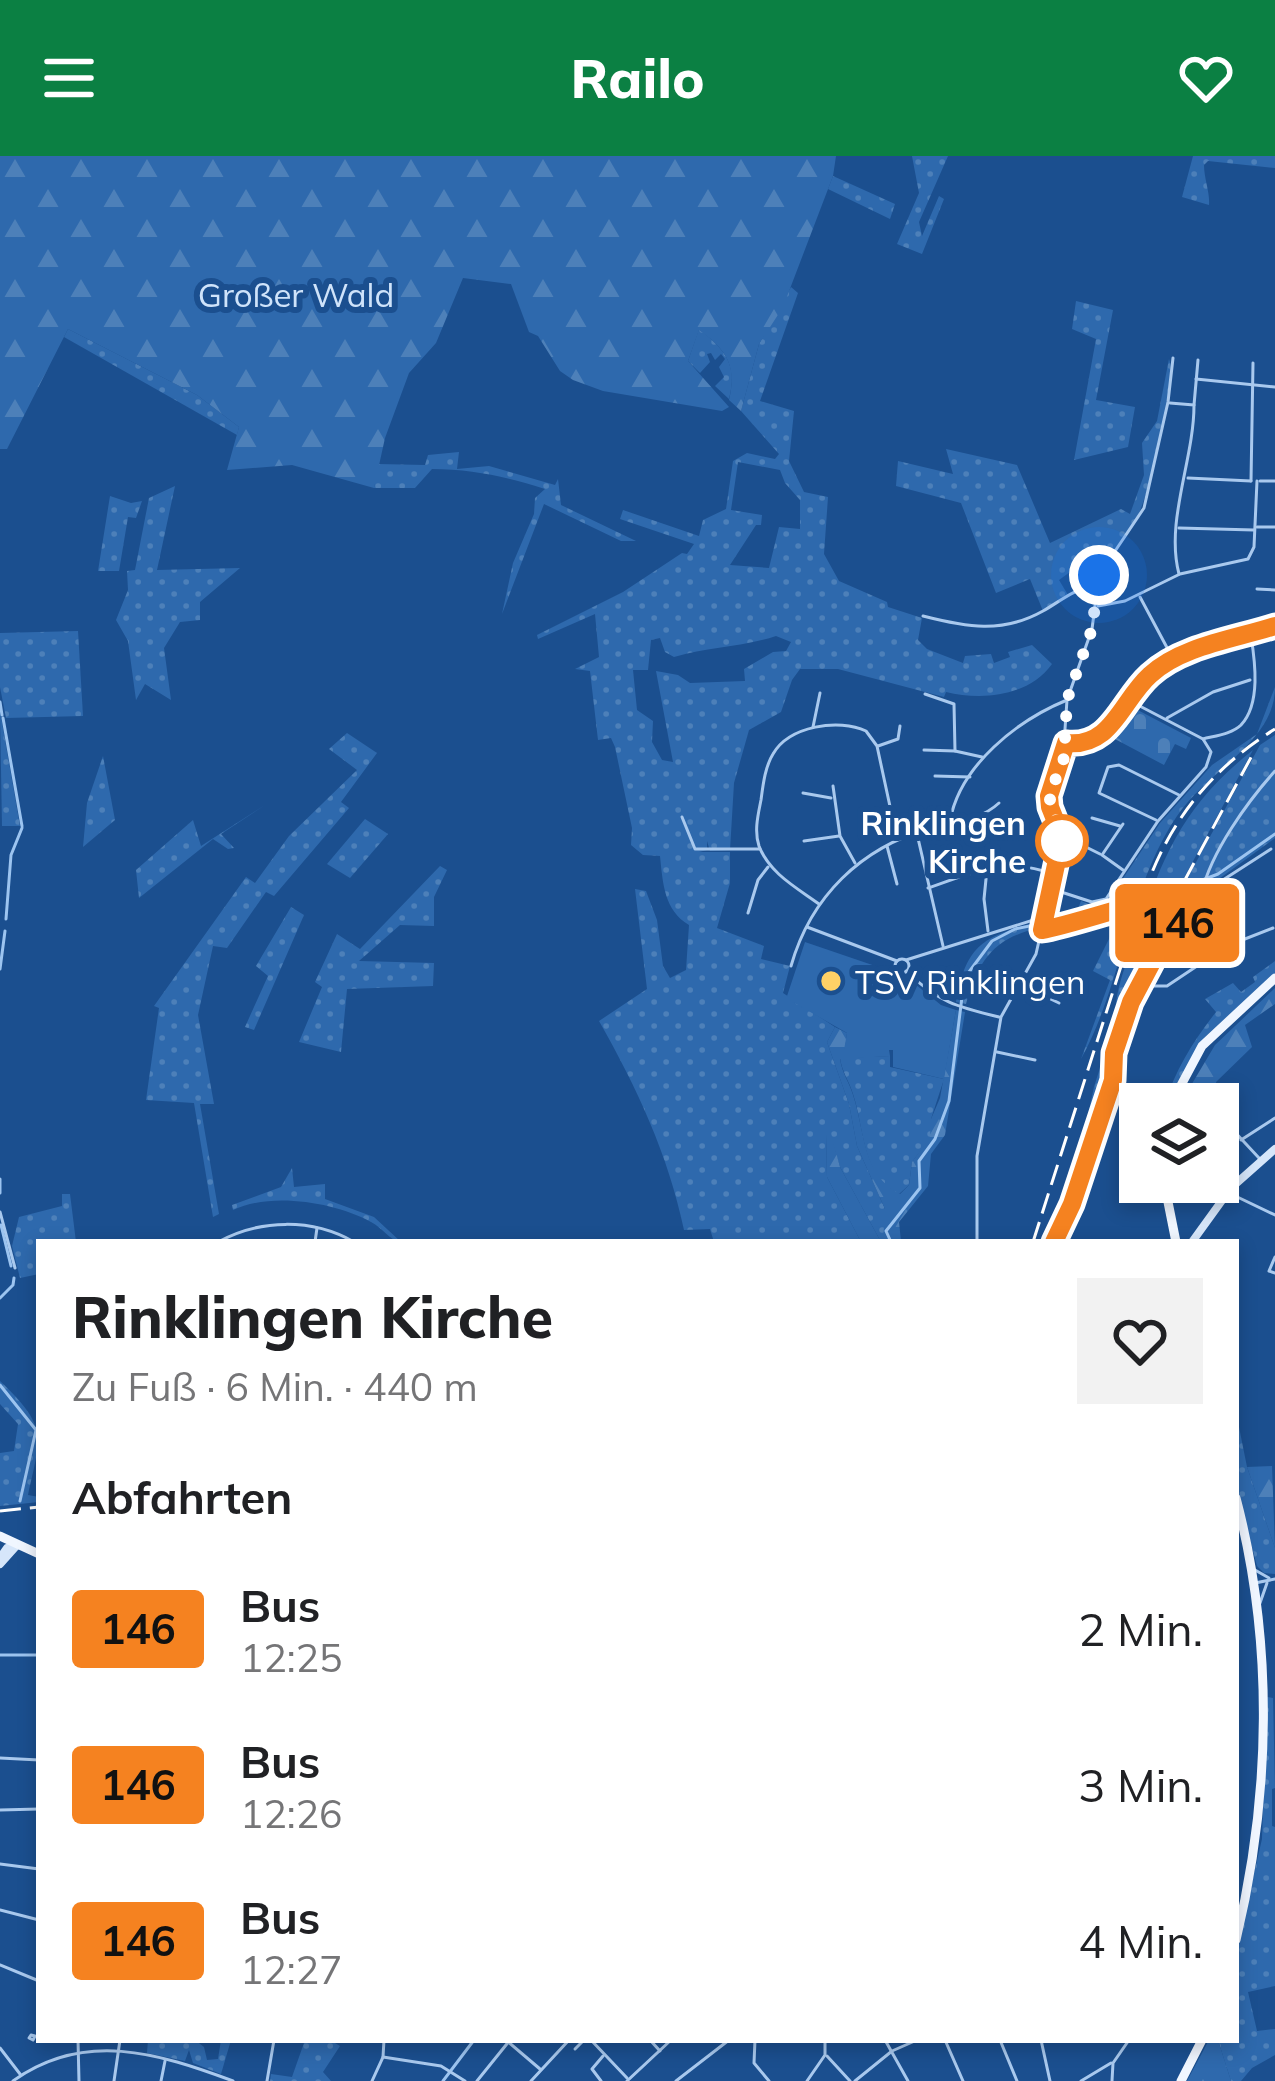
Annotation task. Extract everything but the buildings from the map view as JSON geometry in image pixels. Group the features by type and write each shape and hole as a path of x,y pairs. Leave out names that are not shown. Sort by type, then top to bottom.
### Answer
{"main road":[{"path":"1182,1083 1202,1046 1275,978"},
{"path":"1169,1203 1176,1239"},
{"path":"1239,1511 1253,1574 1263,1666 1261,1785 1239,1925"},
{"path":"0,1540 36,1554"},
{"path":"1181,2081 1200,2043"}],"street":[{"path":"977,1239 977,1156 1001,1017 1036,954 1062,837 1049,796 1066,743 1067,700 1092,629 1095,586 1103,566 1133,530 1149,491 1173,358"},
{"path":"1180,574 1178,528 1198,360"},
{"path":"1095,606 1113,604 1180,574 1248,559 1255,529 1253,363"},
{"path":"1196,379 1275,387"},
{"path":"1168,402 1194,406"},
{"path":"1186,478 1275,481"},
{"path":"1178,528 1275,527"},
{"path":"923,616 973,627 1002,627 1021,622 1079,589 1095,586"},
{"path":"1257,589 1275,590"},
{"path":"1138,594 1173,658"},
{"path":"1066,743 1084,744 1101,736 1151,674 1173,658 1275,626"},
{"path":"1203,740 1242,724 1254,679 1250,634"},
{"path":"1166,719 1213,692 1254,679"},
{"path":"1242,683 1253,688"},
{"path":"814,729 820,693"},
{"path":"925,694 954,704 955,751"},
{"path":"950,823 957,799 1003,734 1067,700"},
{"path":"1052,889 1092,902 1106,899 1158,821 1210,759 1203,740 1129,700"},
{"path":"819,904 770,866 756,832 771,757 782,743 833,725 859,727 870,734 877,746 897,839"},
{"path":"877,746 896,742 900,726"},
{"path":"924,751 955,751 983,758"},
{"path":"1158,821 1099,793 1108,767 1119,765 1180,796"},
{"path":"1202,894 1238,818 1275,771"},
{"path":"934,776 971,778"},
{"path":"833,786 840,836 856,865"},
{"path":"803,793 833,798"},
{"path":"791,966 805,926 819,904 856,865 897,839 980,818 999,803"},
{"path":"682,817 695,849 760,849"},
{"path":"1092,818 1123,825 1102,855"},
{"path":"917,832 943,946"},
{"path":"804,841 840,836"},
{"path":"1078,843 1124,871"},
{"path":"886,844 897,884"},
{"path":"1055,1239 1113,1080 1121,1030 1138,986 1168,932 1192,912 1195,898 1271,849"},
{"path":"748,913 758,880 770,866"},
{"path":"928,888 987,868 1018,866 1055,875"},
{"path":"987,868 988,933"},
{"path":"1042,929 1103,916 1177,891 1195,898"},
{"path":"805,926 897,961 1044,917"},
{"path":"1138,986 1167,986 1227,946 1273,928"},
{"path":"906,960 906,971"},
{"path":"897,961 897,970 906,971 930,994 958,1007 1001,1017"},
{"path":"1018,983 1059,1003"},
{"path":"995,1052 1035,1060"},
{"path":"1241,1140 1275,1118"},
{"path":"1239,1138 1260,1160"},
{"path":"1239,1181 1275,1149"},
{"path":"1239,1197 1275,1215"},
{"path":"1194,1239 1220,1203"},
{"path":"0,1212 15,1268"},
{"path":"224,1239 263,1226 317,1228 346,1239"},
{"path":"315,1239 317,1228"},
{"path":"1275,1258 1269,1271 1275,1274"},
{"path":"0,1540 0,1559"},
{"path":"0,1559 17,1546"},
{"path":"1253,1574 1271,1580"},
{"path":"1253,1574 1271,1580"},
{"path":"1258,1610 1271,1580"},
{"path":"0,1758 36,1760"},
{"path":"0,1810 36,1809"},
{"path":"0,1864 36,1869"},
{"path":"0,1910 36,1919"},
{"path":"0,1965 36,1981"},
{"path":"78,2043 80,2081"},
{"path":"114,2081 120,2043"},
{"path":"268,2081 274,2043"},
{"path":"372,2081 384,2043"},
{"path":"477,2081 506,2043"},
{"path":"511,2043 541,2070"},
{"path":"531,2081 566,2043"},
{"path":"574,2049 581,2043"},
{"path":"594,2043 627,2080 668,2043"},
{"path":"653,2043 660,2051"},
{"path":"676,2081 724,2043"},
{"path":"754,2043 754,2062 769,2081"},
{"path":"807,2081 825,2055 825,2043"},
{"path":"887,2043 908,2081"},
{"path":"825,2055 853,2081 909,2043"},
{"path":"946,2043 962,2081"},
{"path":"1001,2043 1017,2081"},
{"path":"1042,2043 1050,2081"},
{"path":"1081,2081 1113,2063 1128,2043"},
{"path":"0,2048 21,2075"},
{"path":"14,2081 95,2048 166,2059 233,2081"},
{"path":"601,2081 592,2068 604,2054"},
{"path":"383,2057 450,2070 465,2081"},
{"path":"161,2081 166,2059"},
{"path":"1112,2081 1113,2063"},
{"path":"1094,2072 1100,2081"}],"green space":[{"name":"Großer Wald","path":"0,156 836,156 833,176 783,307 759,344 741,411 729,400 728,360 699,330 688,361 729,407 722,411 603,391 573,380 560,371 538,336 529,332 511,284 463,278 436,343 409,373 385,438 374,488 292,465 227,470 239,427 197,395 68,329 7,449 0,449"},
{"path":"912,156 948,156 919,222 922,236 939,196 944,199 922,254 897,244 919,193"},
{"path":"1193,156 1275,156 1275,168 1208,161 1204,165 1209,205 1182,197"},
{"path":"833,176 895,204 890,219 828,189"},
{"path":"791,287 798,293 760,401 794,411 789,461 804,492 828,497 824,554 839,581 887,602 888,607 922,618 918,640 927,649 963,663 965,656 991,654 994,663 1010,657 1008,652 1032,645 1052,664 1018,689 990,696 946,692 944,697 838,669 800,669 781,712 749,730 734,783 730,850 710,851 707,841 707,850 699,852 730,852 730,883 717,928 764,946 761,959 790,966 783,993 835,1027 827,1042 849,1104 857,1146 885,1209 885,1239 879,1239 840,1167 830,1134 826,1135 827,1177 859,1239 713,1239 710,1229 684,1230 650,1122 599,1021 647,989 635,889 646,891 670,978 686,970 689,925 670,904 660,856 643,855 631,845 632,828 615,747 611,738 598,740 590,671 575,669 599,657 595,614 538,639 537,635 623,592 687,554 694,544 620,519 623,510 699,536 703,520 726,509 733,461 747,453 775,459 779,454 741,411 759,344","holes":["738,462 780,470 800,500 800,529 779,527 769,568 730,565 756,525 761,525 762,515 731,510","776,636 791,642 786,651 773,652 744,669 745,681 690,683 656,671 673,762 662,760 652,742 653,721 637,710 633,670 648,670 651,640 660,638 665,652 674,657"]},
{"path":"1076,301 1113,310 1096,400 1135,407 1128,447 1074,460 1096,339 1072,329"},
{"path":"68,329 197,395 239,427 237,435 64,337"},
{"path":"699,329 728,360 729,399 715,386 724,377 719,367 725,359 721,354 715,360 707,354 710,362 700,373 688,361"},
{"path":"1169,359 1160,443 1139,515 1094,581 1089,583 1077,567 1059,580 1068,595 1043,611 1030,579 996,593 961,503 896,486 898,461 953,474 946,449 1017,465 1050,543 1121,509 1130,514 1144,475 1142,443 1157,421"},
{"path":"459,452 457,469 489,466 555,485 558,479 561,505 636,541 621,541 544,504 502,614 535,498 545,489 489,474 432,469 415,488 374,488 377,464 425,465 428,455"},
{"path":"175,486 157,570 240,568 200,602 200,620 180,622 164,648 171,700 145,684 136,700 128,641 116,620 128,590 127,571 135,570 149,498"},
{"path":"110,496 131,503 142,501 136,518 128,517 119,571 98,571"},
{"path":"78,631 83,716 6,718 0,687 0,633"},
{"path":"1275,687 1272,706 1257,733"},
{"path":"1130,706 1191,738 1186,749 1175,744 1164,765 1113,738 1111,734"},
{"path":"0,711 20,826 2,826"},
{"path":"347,733 377,753 341,802 349,808 274,896 266,892 227,948 213,946 198,1015 214,1104 200,1104 219,1214 213,1217 194,1103 146,1100 159,1008 154,1006 246,877 255,883 289,836 357,770 329,749"},
{"path":"1256,735 1190,799 1161,844 1081,1059 1110,980 1093,971 1116,925 1115,911 1045,927 1049,914 1078,909 1081,901 1091,905 1108,901 1160,823 1212,765"},
{"path":"1275,735 1275,838 1197,895 1182,888 1260,745"},
{"path":"1253,750 1116,1004 1121,978 1167,854 1210,790"},
{"path":"103,756 115,820 83,847 87,803"},
{"path":"265,805 221,834 234,848 213,839 139,898 136,870 193,820 201,846"},
{"path":"365,819 388,834 350,878 327,864"},
{"path":"440,866 447,870 434,897 434,926 400,925 359,961 434,963 433,986 347,989 341,1052 299,1042 322,987 315,982 337,934 360,949"},
{"path":"1189,894 1129,1001 1112,1053 1111,1079 1071,1204 1054,1239 1049,1239 1082,1143 1116,1017 1178,895"},
{"path":"291,907 304,915 254,1030 245,1027 268,976 256,966"},
{"path":"1042,920 1040,928 1011,938 990,953 966,1004 956,1002 966,965 983,944"},
{"path":"805,942 890,971 896,979 905,976 941,1005 956,1010 944,1079 893,1067 893,1050 844,1050 847,1033 791,1001 787,996"},
{"path":"1275,961 1275,973 1205,1037 1178,1083 1173,1083 1216,1012 1205,999 1233,983 1241,992 1255,982 1253,977"},
{"path":"1275,988 1275,1004 1245,1025 1252,1047 1216,1083 1192,1083 1215,1045"},
{"path":"956,1010 965,1012 945,1135 931,1154 928,1186 899,1222 901,1239 883,1239 885,1209 857,1146 849,1104 827,1042 835,1027 847,1033 845,1050 889,1050 890,1056 840,1059 872,1164 878,1176 900,1194 909,1185 912,1162 930,1137"},
{"path":"890,1056 890,1067 944,1079 931,1119 931,1137 912,1162 909,1185 899,1194 871,1164 840,1058"},
{"path":"826,1134 831,1134 840,1167 879,1239 859,1239 827,1177"},
{"path":"292,1168 294,1187 325,1184 325,1199 374,1217 398,1239 371,1222 321,1205 265,1201 233,1210 232,1205 281,1187"},
{"path":"62,1194 70,1194 76,1239 36,1239 36,1275 20,1278 12,1246 19,1217 62,1206"},
{"path":"0,1381 33,1421 36,1458 28,1495 36,1496 36,1502 0,1506 0,1453 14,1451 18,1424 0,1404"},
{"path":"1239,1427 1247,1467 1275,1548 1275,1574 1257,1566 1239,1497"},
{"path":"1272,1466 1275,1548 1247,1467"},
{"path":"1267,1697 1273,1698 1275,1986 1248,1992 1257,2031 1275,2029 1275,2055 1252,2068 1241,2081 1231,2081 1219,2043 1239,2043 1239,1939 1262,1839"},
{"path":"148,2043 199,2043 207,2060 218,2059 221,2043 230,2043 221,2074 193,2063 189,2050 185,2061 147,2053"},
{"path":"304,2043 340,2046 323,2072 331,2081 270,2081 271,2074 292,2077"},
{"path":"1207,2043 1219,2043 1231,2081 1187,2081"}],"waterway":[{"path":"0,702 2,715"},
{"path":"3,718 22,826"},
{"path":"6,919 11,855 22,828"},
{"path":"890,1239 886,1231 920,1188 919,1161 935,1139 949,1101 963,989 969,972 992,941 1015,929 1099,912 1187,886 1218,874 1275,834"},
{"path":"0,969 5,931"},
{"path":"0,1179 0,1193"},
{"path":"1,1225 11,1266"},
{"path":"0,1298 14,1278"},
{"path":"0,1385 36,1430 20,1501"},
{"path":"0,1655 36,1655"},
{"path":"443,2081 472,2043"}],"railway":[{"path":"1034,1239 1155,866 1195,798 1231,761 1275,729"},
{"path":"1127,987 1255,750"},
{"path":"0,1511 36,1507"}],"bus line":[{"name":"146","path":"1055,1239 1072,1204 1113,1080 1114,1053 1131,1002 1168,932 1192,912 1196,902 1190,893 1177,891 1042,930 1062,837 1049,796 1066,743 1084,744 1101,736 1138,687 1173,658 1275,626"}],"place":[{"name":"Rinklingen Kirche","path":"1062,841"},
{"name":"TSV Rinklingen","path":"831,981"}],"route":[{"path":"1062,841 1049,796 1064,758 1067,700 1092,629 1099,575"}]}
